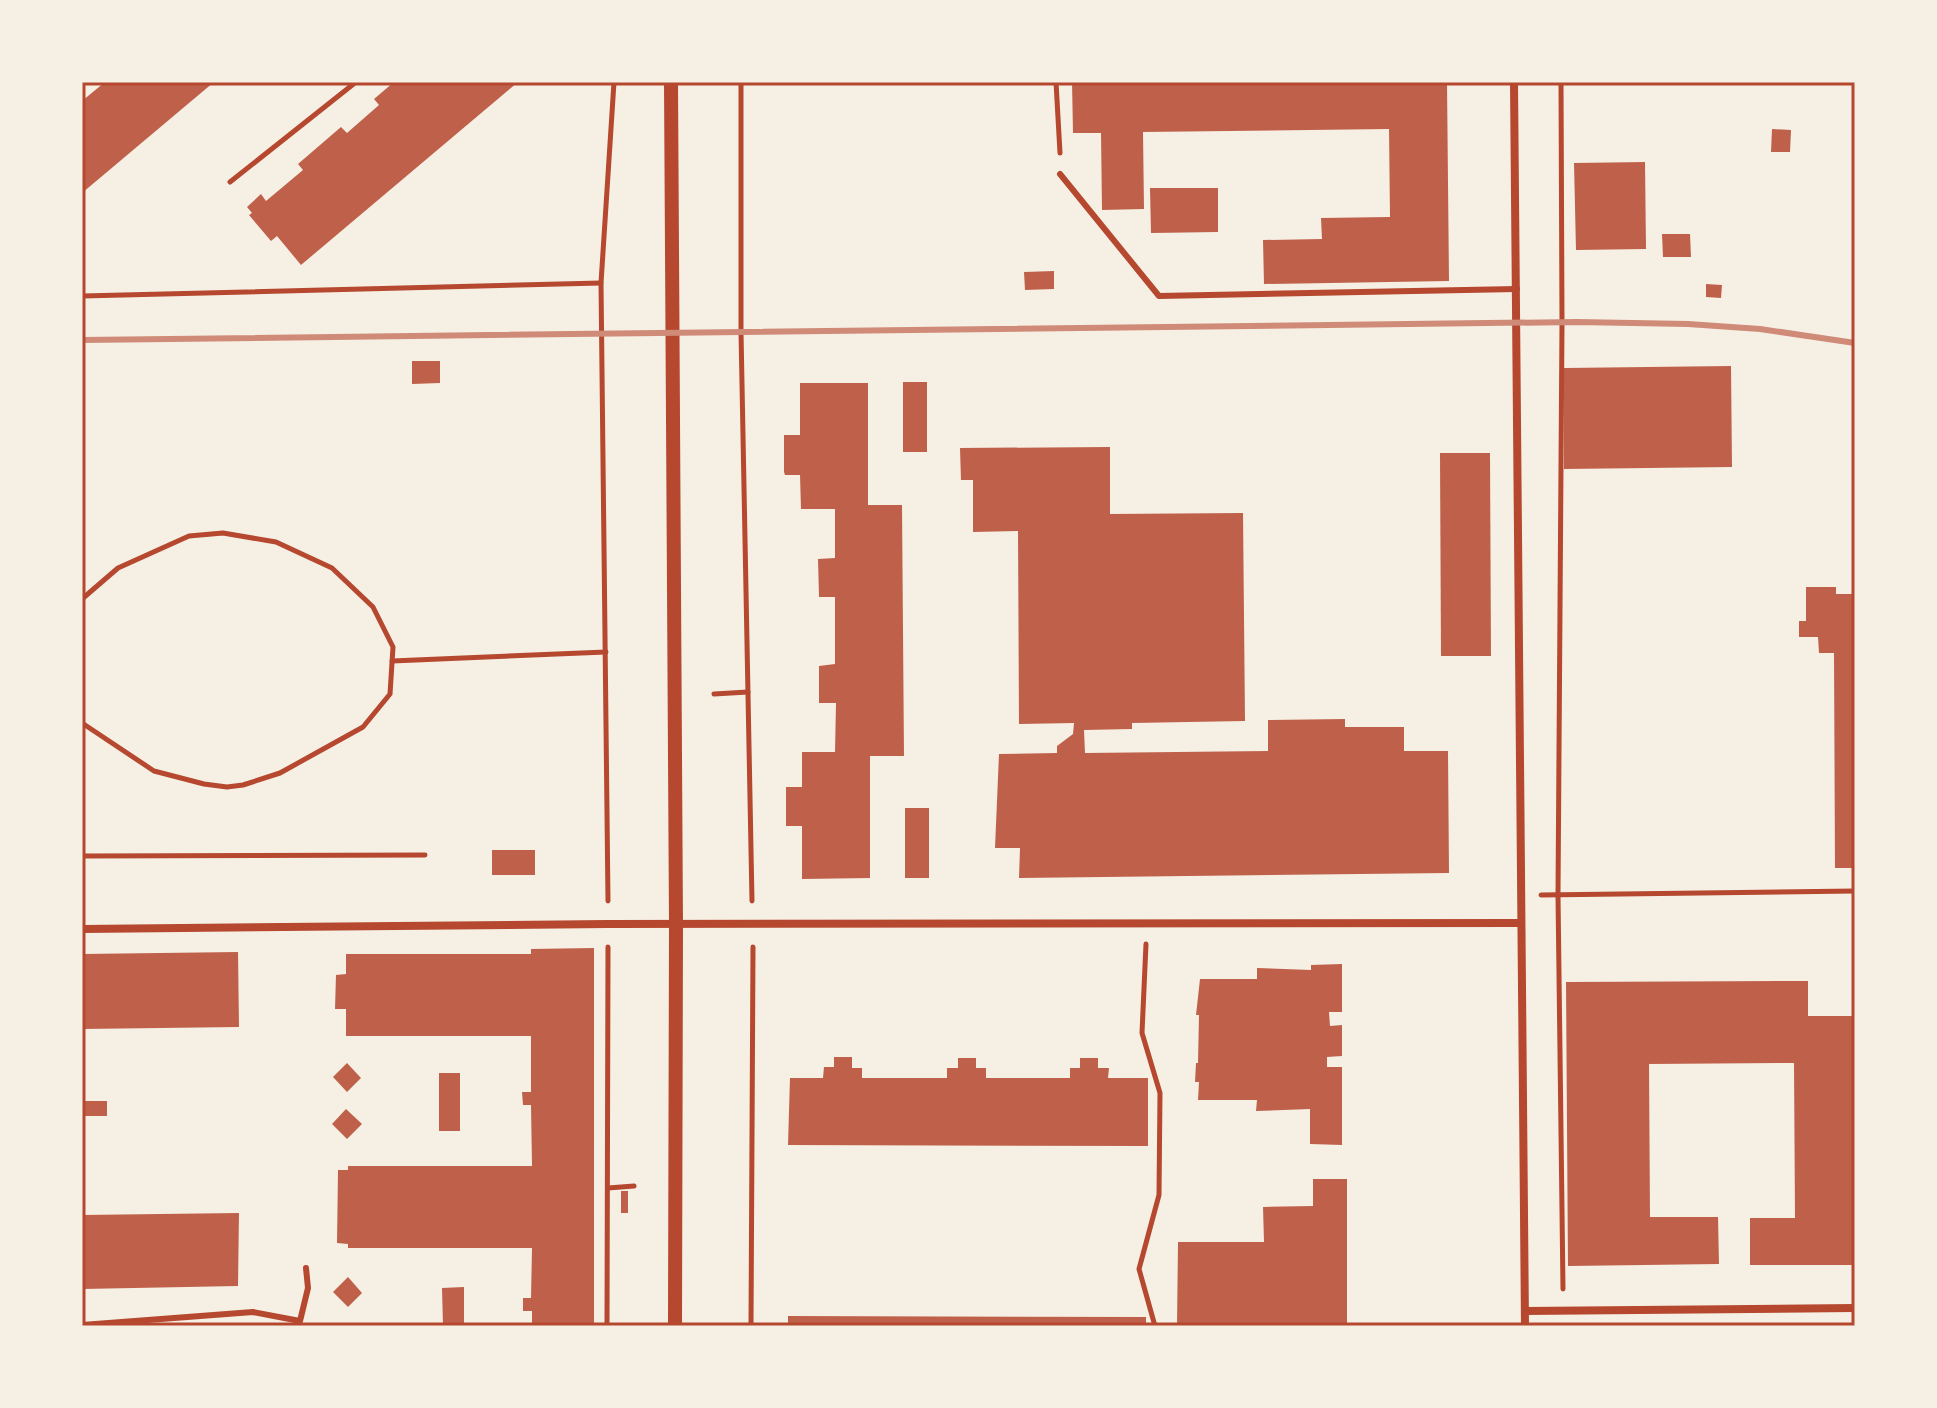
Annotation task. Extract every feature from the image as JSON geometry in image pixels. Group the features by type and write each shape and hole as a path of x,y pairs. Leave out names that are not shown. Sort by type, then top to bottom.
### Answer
{"street":[{"path":"671,82 675,1326"},
{"path":"1514,82 1525,1326"},
{"path":"82,929 608,924 1521,923"},
{"path":"1525,1311 1855,1308"}],"lane":[{"path":"1060,174 1159,296 1517,289"},
{"path":"82,1325 253,1312 300,1321 308,1288 306,1268"}],"path":[{"path":"230,182 356,82"},
{"path":"607,1326 608,924 601,283 614,82"},
{"path":"741,82 741,332 753,924 751,1326"},
{"path":"1056,82 1060,174"},
{"path":"1561,82 1558,895 1563,1311"},
{"path":"82,296 601,283"},
{"path":"82,599 118,568 189,536 223,533 276,542 332,568 373,607 393,647 390,694 363,727 280,773 243,785 227,787 204,784 154,771 82,723"},
{"path":"392,661 606,652"},
{"path":"714,694 748,692"},
{"path":"82,856 425,855"},
{"path":"1520,896 1855,891"},
{"path":"1147,923 1142,1033 1160,1093 1159,1195 1139,1269 1155,1326"},
{"path":"608,1188 634,1186"}],"building":[{"path":"105,82 214,82 82,193 82,101"},
{"path":"394,82 518,82 301,265 277,236 271,241 249,215 252,213 247,207 261,194 266,201 303,170 298,164 341,127 347,133 379,105 374,99"},
{"path":"1072,82 1447,82 1449,281 1264,284 1263,240 1322,239 1321,218 1390,217 1389,129 1143,132 1144,209 1102,210 1101,133 1073,133"},
{"path":"1772,129 1791,130 1790,152 1771,152"},
{"path":"1645,162 1646,249 1576,250 1574,163"},
{"path":"1150,188 1218,188 1218,232 1151,233"},
{"path":"1662,234 1690,234 1691,257 1663,257"},
{"path":"1054,271 1054,289 1025,290 1024,272"},
{"path":"1706,284 1722,285 1721,298 1706,297"},
{"path":"412,361 440,361 440,383 412,384"},
{"path":"1731,366 1732,467 1564,469 1564,368"},
{"path":"903,382 927,382 927,452 903,452"},
{"path":"800,383 868,383 868,505 902,505 904,756 870,756 870,878 802,879 802,826 786,826 786,787 802,787 802,752 835,752 836,703 819,703 819,666 835,664 835,597 819,597 818,559 835,558 835,509 801,509 800,475 785,475 784,472 784,435 800,435"},
{"path":"1110,447 1110,514 1243,513 1245,721 1132,723 1132,729 1084,730 1085,753 1268,751 1268,720 1345,719 1345,727 1404,727 1404,751 1448,751 1449,873 1019,878 1020,848 995,848 999,754 1057,753 1057,746 1073,734 1074,723 1019,724 1018,531 973,532 973,480 961,480 960,448"},
{"path":"1440,453 1490,453 1491,656 1441,656"},
{"path":"1806,587 1836,587 1836,594 1855,594 1855,868 1835,868 1834,653 1819,653 1818,637 1799,637 1799,621 1806,621"},
{"path":"905,808 929,808 929,878 905,878"},
{"path":"492,850 535,850 535,875 492,875"},
{"path":"594,948 594,1326 532,1326 532,1311 523,1311 523,1298 531,1298 532,1248 348,1248 348,1244 337,1243 338,1170 348,1170 348,1166 532,1166 531,1105 523,1105 522,1092 531,1092 531,1036 346,1036 346,1009 335,1009 336,975 346,974 346,954 531,954 531,949"},
{"path":"238,952 239,1027 82,1029 82,954"},
{"path":"1342,964 1342,1012 1329,1012 1330,1026 1342,1025 1342,1056 1327,1057 1327,1067 1342,1067 1342,1145 1310,1144 1310,1109 1256,1111 1257,1100 1198,1100 1199,1082 1195,1082 1199,1015 1196,1015 1200,979 1257,979 1257,968 1311,970 1311,965"},
{"path":"1808,981 1808,1016 1855,1016 1855,1265 1750,1265 1750,1218 1795,1218 1794,1063 1649,1064 1650,1217 1718,1217 1719,1264 1568,1266 1566,982"},
{"path":"834,1057 852,1057 852,1068 862,1068 862,1078 947,1078 947,1068 958,1068 958,1058 976,1058 976,1068 986,1068 986,1078 1070,1078 1070,1068 1080,1068 1080,1058 1098,1058 1098,1068 1109,1068 1108,1078 1148,1078 1148,1146 788,1145 790,1078 823,1078 824,1067 834,1067"},
{"path":"347,1063 361,1078 347,1092 333,1077"},
{"path":"439,1073 460,1073 460,1131 439,1131"},
{"path":"82,1101 107,1101 107,1116 82,1116"},
{"path":"346,1109 362,1124 347,1139 332,1124"},
{"path":"1313,1179 1347,1179 1347,1326 1177,1326 1178,1242 1264,1242 1263,1207 1313,1206"},
{"path":"621,1191 628,1191 628,1213 621,1213"},
{"path":"239,1213 238,1286 82,1289 82,1215"},
{"path":"348,1277 362,1293 348,1307 333,1292"},
{"path":"464,1287 464,1326 443,1326 442,1288"},
{"path":"788,1316 1146,1317 1146,1326 788,1326"}],"railway":[{"path":"82,340 1577,322 1760,329 1855,343"}]}
